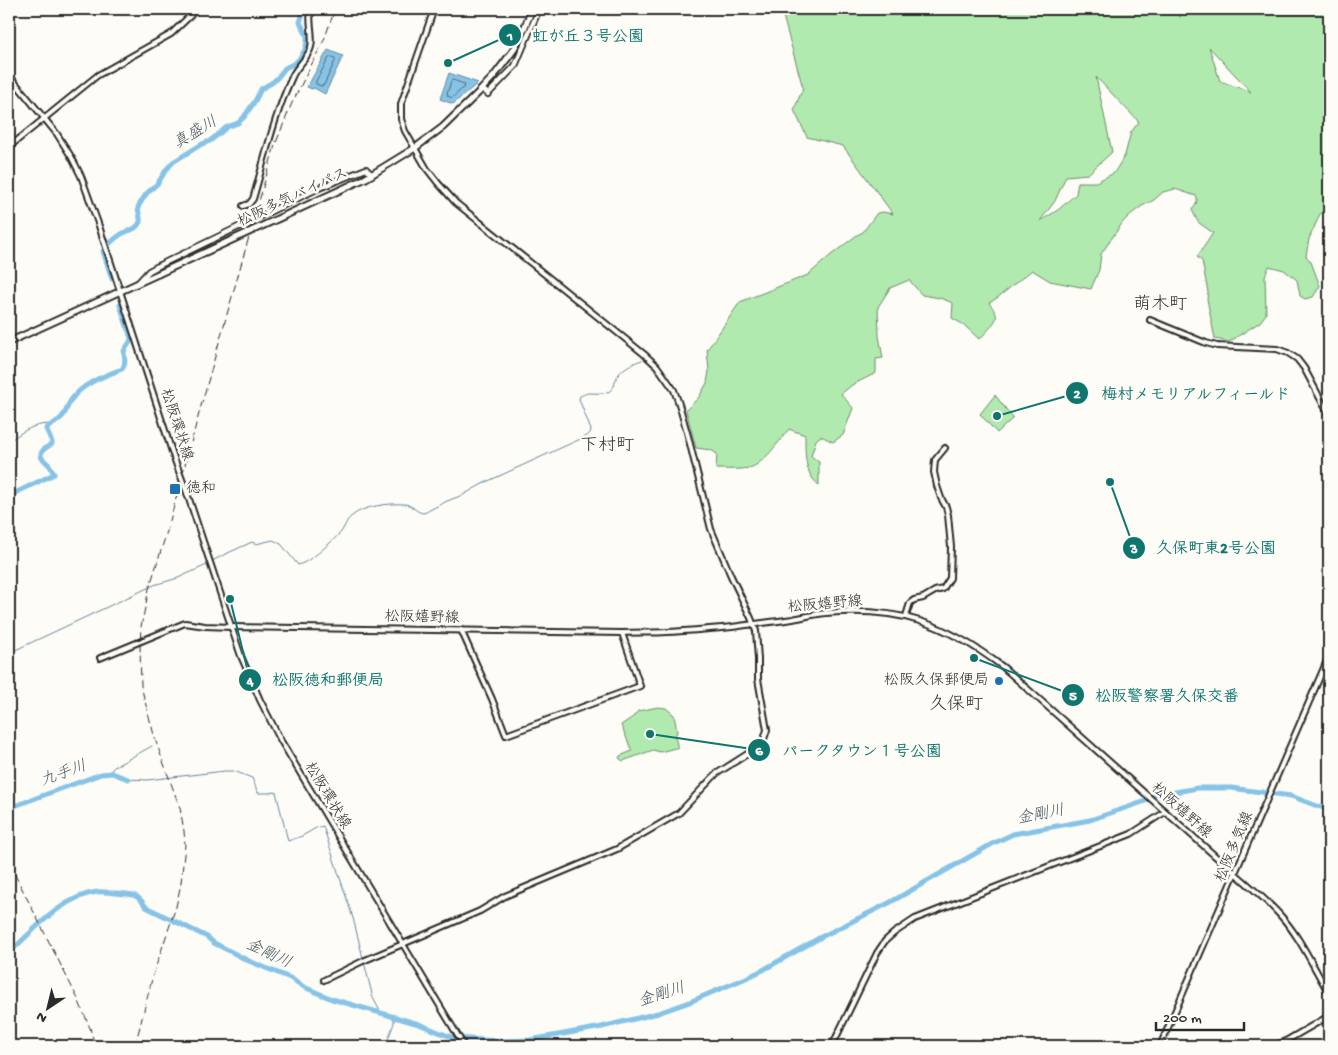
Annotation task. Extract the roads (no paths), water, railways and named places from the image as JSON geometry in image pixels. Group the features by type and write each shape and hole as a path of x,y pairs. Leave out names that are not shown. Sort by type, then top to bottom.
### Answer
{"highway":[{"name":"松阪多気バイパス","path":"9,342 366,178 415,148 443,127 494,76 513,51 532,9"}],"main road":[{"path":"482,88 488,94 515,66 539,9"},
{"path":"138,283 149,271 162,264 319,188 366,168 372,174"}],"street":[{"path":"9,147 106,70 171,34 191,15 191,11 187,9"},
{"path":"243,206 251,203 254,199 271,133 279,111 293,74 311,48 311,9"},
{"path":"324,980 363,961 480,911 505,896 617,849 649,832 679,814 716,774 763,742 767,730 759,691 756,631 713,535 679,404 666,377 644,354 456,203 427,169 403,127 400,111 402,101 434,9"},
{"name":"松阪環状線","path":"9,76 62,141 81,176 108,251 241,656 258,697 281,741 464,1046"},
{"path":"1150,320 1212,345 1277,349 1288,353 1297,359 1304,368 1329,415"},
{"path":"906,616 910,603 942,588 950,578 951,547 948,515 936,486 934,472 935,460 945,448"},
{"name":"松阪嬉野線","path":"100,658 186,623 232,627 622,633 705,629 827,613 879,612 906,616 948,631 983,652 1008,671 1281,916 1298,938 1329,993"},
{"path":"461,630 506,735 640,686 622,633"},
{"name":"松阪多気線","path":"1160,1046 1329,656"},
{"path":"832,1046 877,953 888,938 900,928 916,919 1131,834 1165,812"},
{"path":"1273,1046 1329,1016"}],"water":[{"path":"328,50 343,56 325,94 314,88 307,87"},
{"path":"449,73 478,83 453,104 440,99"}],"waterway":[{"name":"真盛川","path":"112,279 103,251 123,233 134,229 138,225 140,222 138,207 166,170 173,162 210,141 227,127 238,123 255,101 261,89 273,82 285,68 299,59 305,50 307,42 307,36 300,22 303,9"},
{"name":"真盛川","path":"9,496 54,474 50,466 41,457 42,451 52,444 46,429 62,417 71,400 82,389 94,381 124,367 124,351 131,338 120,305"},
{"path":"212,561 252,542 256,544 273,540 281,544 298,565 309,560 327,546 341,532 350,518 363,510 384,505 404,504 424,513 463,495 486,482 587,436 591,430 579,399 580,396 588,393 608,392 623,370 642,360"},
{"path":"9,441 33,427 51,424"},
{"path":"9,653 154,585 178,578 209,564"},
{"path":"109,773 114,767 152,746"},
{"path":"128,779 147,780 234,771 252,778 258,793 276,792 288,841 323,826 353,918 373,998 381,1013 394,1019 388,1041 393,1046"},
{"name":"九手川","path":"9,808 101,774 112,773 128,779"},
{"name":"金剛川","path":"9,953 38,925 72,900 97,892 130,894 139,899 146,907 207,937 214,943 332,999 419,1024 455,1038 499,1041 530,1040 602,1027 658,1013 746,978 889,903 1013,834 1090,820 1143,802 1154,796 1197,788 1231,788 1291,796 1329,809"}],"railway":[{"path":"135,1046 153,975 176,907 181,883 185,845 180,808 156,742 141,686 141,627 149,589 168,528 275,145 292,103 324,40 335,9"},
{"path":"9,863 77,997 90,1028 95,1046"}],"place":[{"name":"虹が丘３号公園","path":"448,63"},
{"name":"梅村メモリアルフィールド","path":"997,416"},
{"name":"久保町東2号公園","path":"1110,482"},
{"name":"徳和","path":"175,489"},
{"name":"松阪徳和郵便局","path":"230,599"},
{"name":"松阪警察署久保交番","path":"974,658"},
{"name":"松阪久保郵便局","path":"999,681"},
{"name":"パークタウン１号公園","path":"650,734"}],"district":[{"name":"萌木町","path":"1160,305"},
{"name":"下村町","path":"607,446"},
{"name":"久保町","path":"956,705"}]}
